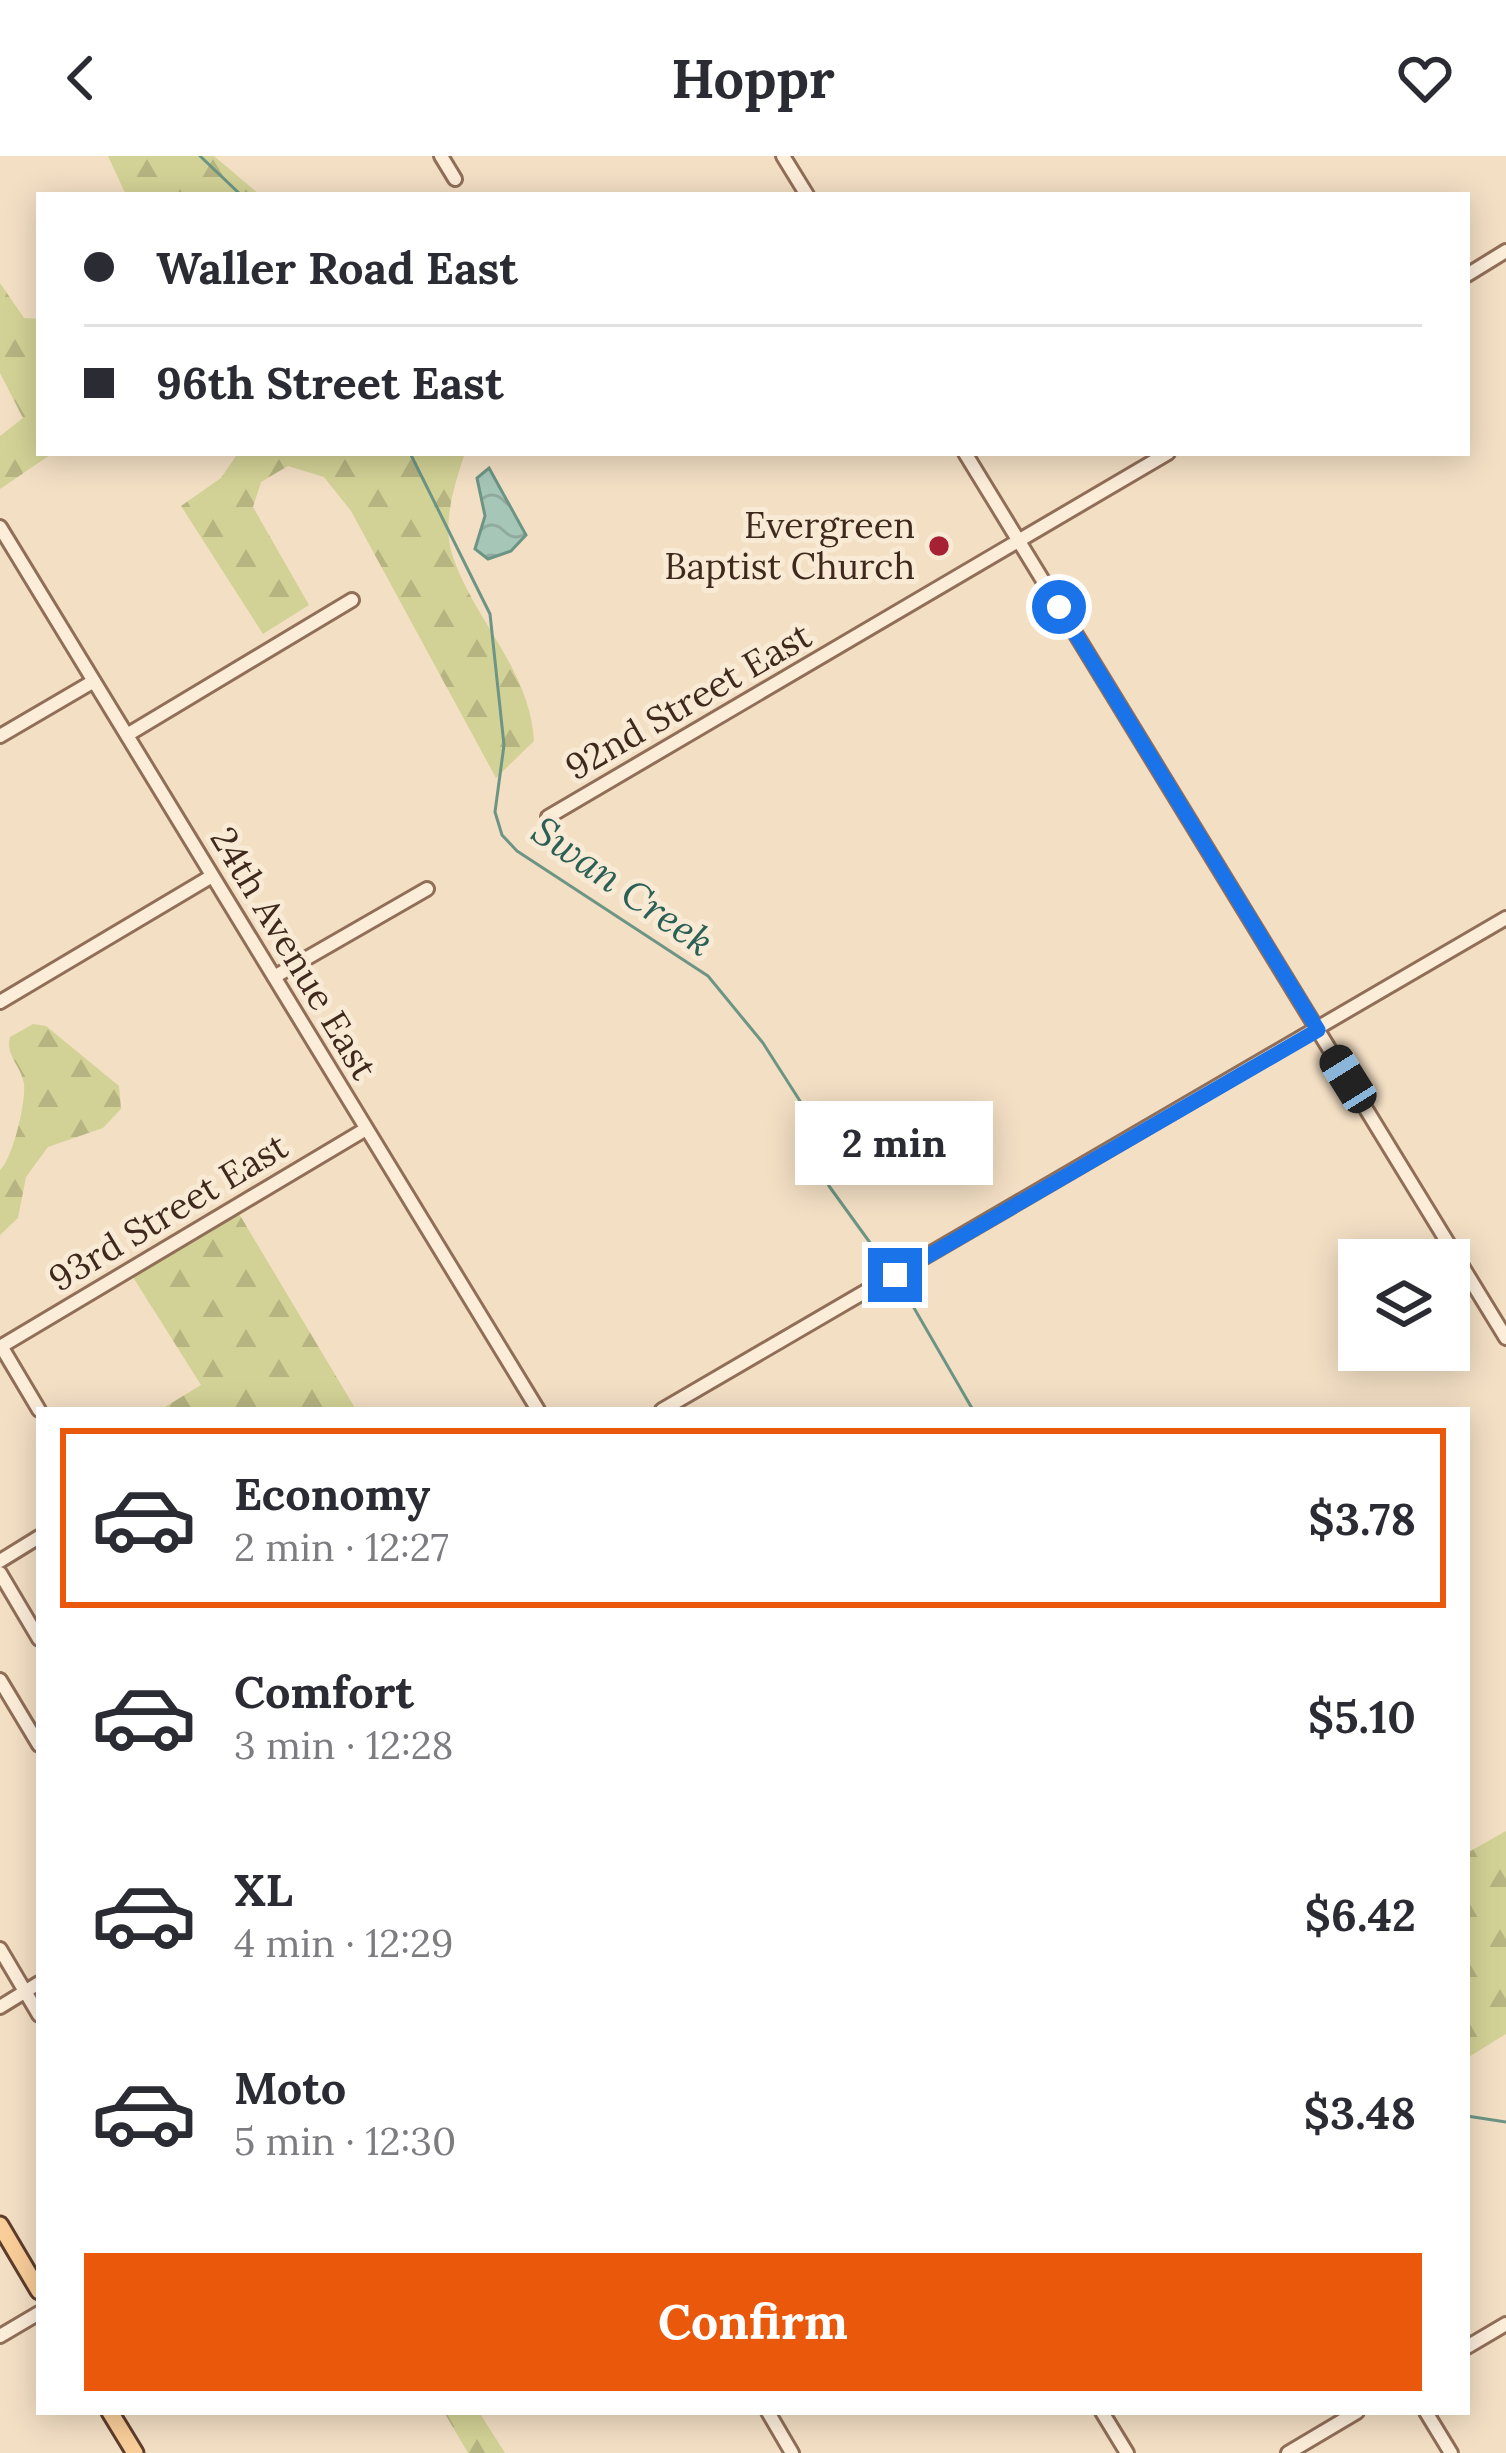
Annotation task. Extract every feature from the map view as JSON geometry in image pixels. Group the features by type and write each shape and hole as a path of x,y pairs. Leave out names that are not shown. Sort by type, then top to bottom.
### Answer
{"main road":[{"path":"0,2225 36,2286"},
{"path":"112,2415 135,2453"}],"street":[{"path":"441,156 454,179"},
{"path":"783,156 805,192"},
{"path":"1470,273 1506,251"},
{"path":"967,456 1506,1338"},
{"name":"92nd Street East","path":"548,817 1163,456"},
{"name":"24th Avenue East","path":"0,527 536,1407"},
{"path":"127,735 352,600"},
{"path":"0,736 94,681"},
{"path":"0,1002 212,876"},
{"path":"274,977 427,890"},
{"path":"667,1407 1506,918"},
{"name":"93rd Street East","path":"1,1347 366,1129"},
{"path":"1,1347 37,1407"},
{"path":"0,1561 36,1539"},
{"path":"0,1574 36,1628"},
{"path":"0,1680 36,1740"},
{"path":"0,1949 36,2010"},
{"path":"0,2007 36,1985"},
{"path":"0,2336 36,2314"},
{"path":"1470,2345 1506,2324"},
{"path":"770,2415 792,2453"},
{"path":"1104,2415 1127,2453"},
{"path":"1289,2453 1352,2415"},
{"path":"1428,2415 1451,2453"}],"green space":[{"path":"108,156 214,156 256,192 125,192"},
{"path":"0,283 24,318 36,319 36,456 49,456 0,489 0,436 23,418 0,373"},
{"path":"236,456 464,456 449,516 449,542 461,578 512,667 534,741 496,778 351,511 324,477 288,466 261,482 253,507 309,605 263,634 181,506 221,478"},
{"path":"33,1024 46,1026 119,1086 121,1109 103,1128 48,1147 26,1177 18,1218 0,1235 0,1170 14,1142 24,1092 10,1037"},
{"path":"238,1212 354,1407 165,1407 201,1385 131,1274"},
{"path":"1506,1831 1506,2034 1470,2056 1470,1851"},
{"path":"446,2415 481,2415 505,2453 468,2453"}],"water":[{"path":"489,468 526,535 511,551 488,559 475,549 485,516 477,478"}],"waterway":[{"name":"Swan Creek","path":"200,156 238,192"},
{"name":"Swan Creek","path":"411,456 490,614 504,745 495,812 502,835 517,851 708,976 763,1043 800,1101 829,1186 884,1262"},
{"name":"Swan Creek","path":"899,1282 971,1407"},
{"name":"Swan Creek","path":"1470,2116 1506,2122"}],"place":[{"name":"Evergreen Baptist Church","path":"939,546"}],"route":[{"path":"895,1275 1318,1030 1059,607"}]}
